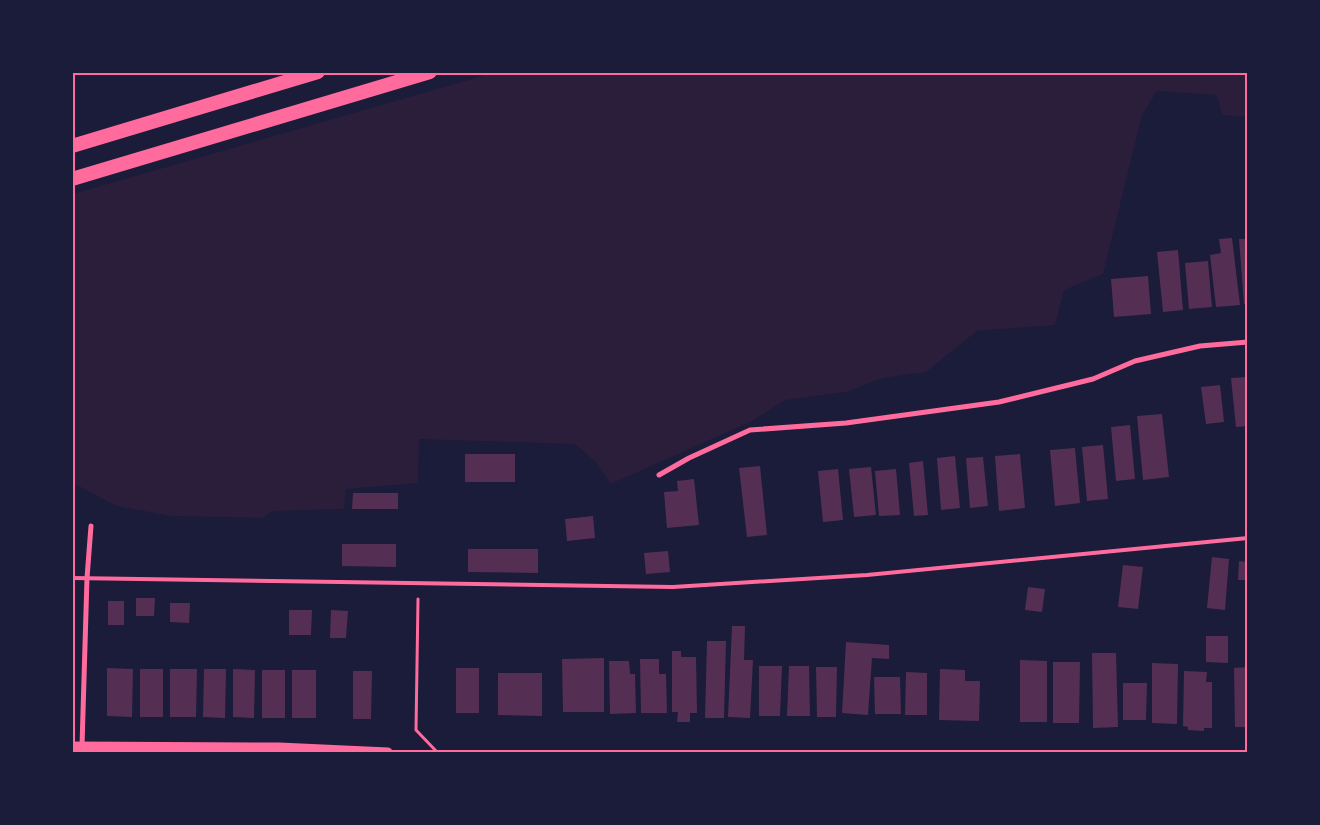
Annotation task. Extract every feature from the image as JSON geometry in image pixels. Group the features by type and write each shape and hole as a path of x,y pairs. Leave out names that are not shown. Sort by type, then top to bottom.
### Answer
{"highway":[{"path":"72,146 318,72"},
{"path":"72,179 430,72"}],"street":[{"path":"659,475 689,458 750,430 846,423 999,402 1094,379 1135,361 1200,346 1248,342"},
{"path":"91,526 77,746 388,752"}],"lane":[{"path":"72,578 673,588 867,575 1248,538"}],"path":[{"path":"419,584 416,730 437,752"}],"shaded area":[{"path":"496,72 1247,73 1247,117 1222,115 1217,95 1157,91 1142,115 1103,274 1064,290 1055,325 977,331 926,372 882,378 847,392 785,400 752,421 611,484 597,463 575,444 419,439 418,483 346,489 344,509 272,511 262,518 171,516 116,506 73,483 73,194"}],"building":[{"path":"1232,238 1240,305 1216,307 1210,255 1221,253 1219,239"},
{"path":"1239,239 1248,239 1248,304 1244,304"},
{"path":"1178,250 1183,310 1163,312 1157,252"},
{"path":"1208,261 1212,307 1189,309 1185,263"},
{"path":"1148,276 1151,314 1114,317 1111,279"},
{"path":"1248,377 1248,426 1236,427 1231,378"},
{"path":"1220,385 1224,422 1206,424 1201,387"},
{"path":"1162,414 1169,477 1143,480 1137,416"},
{"path":"1130,425 1135,479 1116,481 1111,427"},
{"path":"1103,445 1108,499 1087,501 1082,447"},
{"path":"1075,448 1080,503 1055,506 1050,450"},
{"path":"465,454 515,454 515,482 465,482"},
{"path":"1020,454 1025,508 999,511 995,456"},
{"path":"955,456 960,508 941,510 937,458"},
{"path":"983,457 988,506 970,508 966,458"},
{"path":"923,461 928,515 914,516 909,463"},
{"path":"760,466 767,535 747,537 739,468"},
{"path":"871,467 876,515 854,517 849,469"},
{"path":"838,469 843,520 823,522 818,471"},
{"path":"896,469 900,515 879,516 875,471"},
{"path":"694,479 699,525 667,528 664,492 678,491 677,481"},
{"path":"353,493 398,493 398,509 352,509"},
{"path":"593,516 595,538 567,541 565,519"},
{"path":"342,544 396,544 396,567 342,566"},
{"path":"468,549 538,549 538,573 468,572"},
{"path":"668,551 670,572 646,574 644,553"},
{"path":"1212,557 1229,559 1225,610 1207,608"},
{"path":"1239,561 1248,562 1248,580 1238,580"},
{"path":"1123,565 1143,567 1138,609 1118,607"},
{"path":"1028,587 1045,589 1042,612 1025,610"},
{"path":"136,598 155,598 154,616 136,616"},
{"path":"108,601 124,601 124,625 108,625"},
{"path":"170,603 190,603 189,623 170,622"},
{"path":"289,610 312,610 311,635 289,635"},
{"path":"331,610 348,611 346,638 330,638"},
{"path":"732,626 745,626 744,660 753,660 750,718 728,717"},
{"path":"1206,636 1228,636 1228,663 1206,662"},
{"path":"707,641 726,641 724,718 705,718"},
{"path":"846,642 889,645 889,659 872,658 868,715 842,713"},
{"path":"672,651 681,651 681,657 696,657 697,713 690,713 690,722 677,722 678,712 672,712"},
{"path":"1092,653 1116,653 1118,727 1093,728"},
{"path":"604,658 604,712 563,712 562,659"},
{"path":"640,659 659,659 659,674 666,674 667,713 641,713"},
{"path":"1020,660 1047,661 1047,722 1020,722"},
{"path":"609,661 629,661 630,674 635,674 636,713 610,714"},
{"path":"1053,662 1080,662 1079,723 1053,723"},
{"path":"1152,663 1178,664 1177,724 1152,723"},
{"path":"759,666 782,666 780,716 759,716"},
{"path":"789,666 809,666 810,716 787,716"},
{"path":"816,667 837,667 836,717 817,717"},
{"path":"1248,667 1248,727 1235,727 1234,668"},
{"path":"107,668 133,669 132,717 107,716"},
{"path":"456,668 479,668 479,713 456,713"},
{"path":"140,669 163,669 163,717 140,717"},
{"path":"170,669 197,669 196,717 170,717"},
{"path":"204,669 226,669 225,718 203,717"},
{"path":"233,669 255,670 254,718 233,717"},
{"path":"940,669 965,670 965,681 980,681 979,721 939,720"},
{"path":"262,670 285,670 285,718 262,718"},
{"path":"292,670 316,670 316,718 292,718"},
{"path":"353,671 372,671 371,719 353,719"},
{"path":"1184,671 1207,672 1206,682 1212,682 1212,728 1204,728 1204,731 1188,730 1188,727 1183,726"},
{"path":"906,672 927,673 927,715 905,715"},
{"path":"498,673 542,673 542,716 498,715"},
{"path":"874,677 900,677 901,714 875,714"},
{"path":"1123,683 1147,683 1146,720 1123,720"}]}
